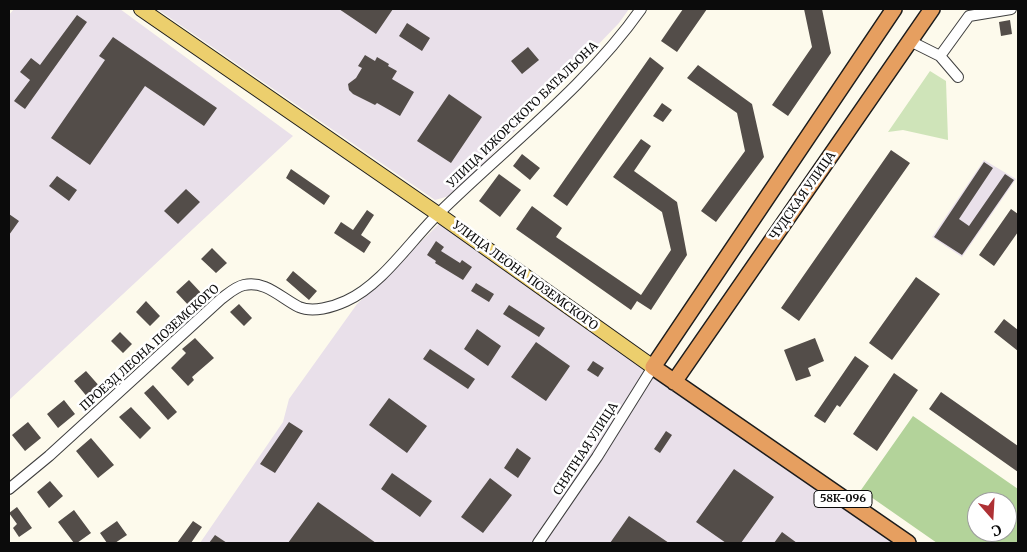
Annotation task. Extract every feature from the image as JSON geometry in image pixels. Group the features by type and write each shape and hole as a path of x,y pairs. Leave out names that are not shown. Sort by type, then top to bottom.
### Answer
{"highway":[{"path":"653,367 894,9"},
{"name":"ЧУДСКАЯ УЛИЦА","path":"674,382 932,9"},
{"name":"УЛИЦА ЛЕОНА ПОЗЕМСКОГО","path":"653,367 908,543"}],"main road":[{"name":"УЛИЦА ЛЕОНА ПОЗЕМСКОГО","path":"141,9 438,214 653,367"}],"street":[{"name":"УЛИЦА ИЖОРСКОГО БАТАЛЬОНА","path":"438,214 598,64 641,9"},
{"path":"940,56 969,16 1011,9"},
{"path":"910,41 922,49 940,56 958,77"},
{"name":"ПРОЕЗД ЛЕОНА ПОЗЕМСКОГО","path":"12,487 222,299 237,288 250,284 260,286 300,307 311,310 346,301 373,283 438,214"},
{"name":"СНЯТНАЯ УЛИЦА","path":"538,543 597,457 653,367"}],"shaded area":[{"path":"14,9 120,9 293,136 9,400 9,15"},
{"path":"157,9 629,9 619,23 453,195 435,200"},
{"path":"984,160 1016,179 962,257 932,237"},
{"path":"439,224 904,543 200,543 283,422 289,399 357,304"}],"green space":[{"path":"930,71 946,81 948,140 903,130 888,132"},
{"path":"913,416 1018,489 1018,543 937,543 861,490"}],"building":[{"path":"339,9 393,9 376,34"},
{"path":"683,9 707,9 677,52 661,41"},
{"path":"804,9 822,9 831,53 788,116 772,105 812,47"},
{"path":"77,15 87,22 25,109 14,101 30,80 20,72 31,58 40,65"},
{"path":"1010,20 1012,34 1001,36 999,22"},
{"path":"407,23 430,38 422,51 399,36"},
{"path":"113,37 217,108 204,126 145,86 90,165 51,138 105,60 99,56"},
{"path":"528,47 539,60 522,74 511,61"},
{"path":"365,55 375,61 377,57 389,64 388,66 397,71 392,79 414,92 400,116 377,103 375,105 353,94 349,90 348,84 356,78 362,68 358,66"},
{"path":"650,57 664,68 567,206 553,196"},
{"path":"698,65 752,104 764,157 716,222 701,211 745,151 737,113 687,78"},
{"path":"449,94 482,117 451,163 417,141"},
{"path":"662,103 672,110 663,122 653,116"},
{"path":"641,139 651,146 634,171 677,202 687,255 651,310 637,301 631,310 516,229 532,206 562,228 556,237 641,295 671,250 662,212 613,177"},
{"path":"891,150 910,163 799,321 781,308"},
{"path":"522,154 540,168 530,180 513,166"},
{"path":"984,162 993,168 959,219 969,226 1005,174 1014,180 962,255 934,237"},
{"path":"291,169 330,196 324,205 286,178"},
{"path":"499,174 521,190 500,217 479,201"},
{"path":"57,176 77,190 69,201 49,186"},
{"path":"186,189 200,202 178,224 164,211"},
{"path":"1011,209 1018,214 1018,232 994,266 979,255"},
{"path":"367,210 374,215 361,235 371,242 364,253 334,233 341,222 353,230"},
{"path":"9,214 19,221 9,235"},
{"path":"436,241 444,247 441,251 460,263 462,260 472,267 463,280 435,263 436,261 427,255"},
{"path":"212,248 227,263 216,273 201,259"},
{"path":"293,271 317,291 309,300 286,280"},
{"path":"916,277 940,294 892,360 869,343"},
{"path":"189,280 204,296 191,308 176,292"},
{"path":"476,283 494,294 489,302 471,291"},
{"path":"146,301 160,316 150,326 136,312"},
{"path":"239,304 252,318 244,326 230,312"},
{"path":"509,305 545,328 539,337 503,314"},
{"path":"1004,319 1018,330 1018,351 994,332"},
{"path":"477,329 501,346 488,366 464,349"},
{"path":"120,332 132,344 123,353 111,341"},
{"path":"195,338 214,358 192,377 194,380 188,386 171,368 186,353 182,349"},
{"path":"815,338 824,361 808,368 811,376 796,381 784,350"},
{"path":"536,342 570,366 546,401 511,377"},
{"path":"430,349 475,379 468,389 423,359"},
{"path":"855,356 869,366 840,407 837,405 825,423 814,416"},
{"path":"593,361 604,368 598,377 587,370"},
{"path":"86,371 101,388 89,399 74,381"},
{"path":"894,373 918,390 877,451 853,434"},
{"path":"153,385 177,412 168,420 144,393"},
{"path":"941,392 1018,446 1018,472 929,409"},
{"path":"389,398 427,426 407,453 369,425"},
{"path":"64,400 75,414 58,428 47,414"},
{"path":"131,407 151,428 140,439 119,417"},
{"path":"28,422 41,438 25,451 12,435"},
{"path":"289,422 303,431 275,473 260,464"},
{"path":"666,431 672,435 660,453 654,449"},
{"path":"91,438 114,465 98,478 76,451"},
{"path":"517,448 531,458 518,478 504,468"},
{"path":"734,469 774,497 741,543 726,543 696,522"},
{"path":"392,473 432,501 420,517 381,489"},
{"path":"490,478 512,495 483,533 461,517"},
{"path":"50,481 63,496 49,508 37,492"},
{"path":"318,502 376,543 288,543"},
{"path":"17,507 32,528 19,537 13,528 17,524 9,513"},
{"path":"74,510 91,533 77,543 74,543 58,522"},
{"path":"629,516 669,543 610,543"},
{"path":"117,521 127,535 115,543 107,543 100,533"},
{"path":"193,521 202,527 191,543 177,543"},
{"path":"782,532 797,543 774,543"},
{"path":"215,535 227,543 209,543"}]}
